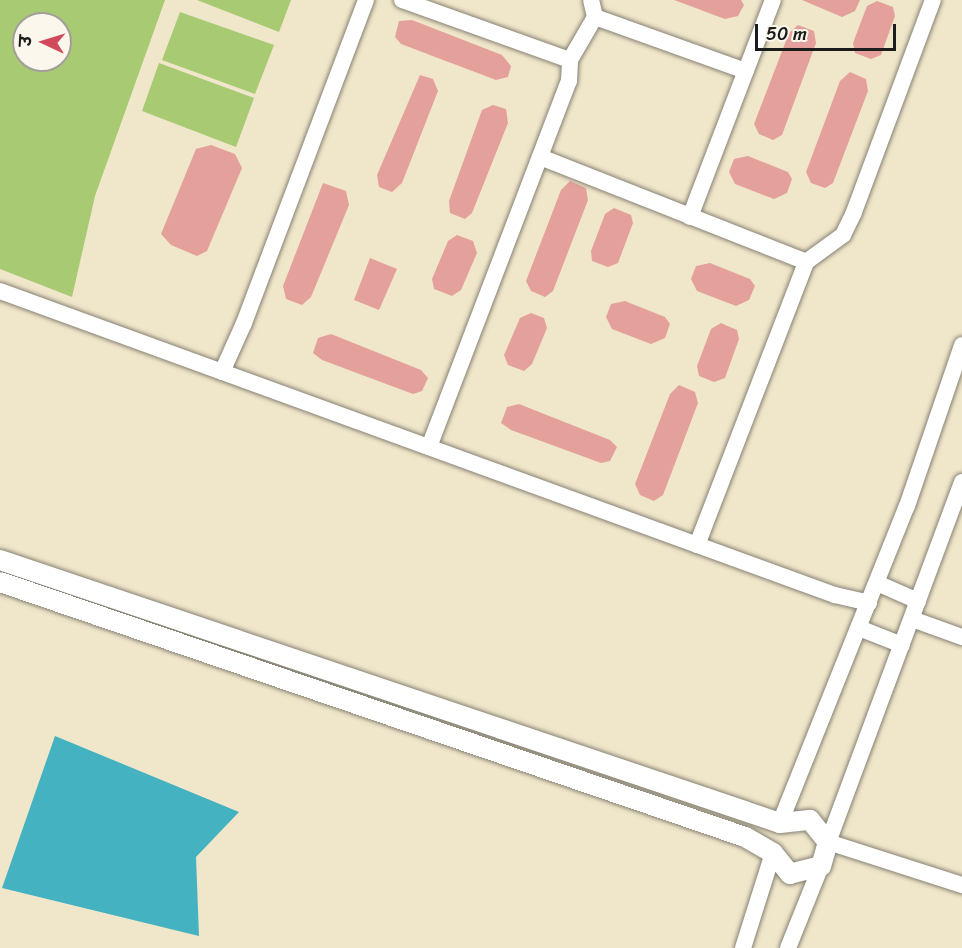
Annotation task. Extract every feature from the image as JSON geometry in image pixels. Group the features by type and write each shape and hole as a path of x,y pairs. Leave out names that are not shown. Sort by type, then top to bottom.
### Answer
{"street":[{"path":"222,372 244,323 366,0"},
{"path":"402,0 570,60"},
{"path":"429,447 569,81 570,60 595,17 591,0"},
{"path":"690,217 773,0"},
{"path":"697,544 806,262 843,235 854,212 933,0"},
{"path":"595,17 746,71"},
{"path":"540,157 806,262"},
{"path":"0,291 835,595 869,603"},
{"path":"743,948 773,853 780,823 877,583 962,345"},
{"path":"788,948 821,866 962,482"},
{"path":"0,560 780,823 810,820 828,842 962,885"},
{"path":"0,582 745,837 773,853 790,874 821,866"},
{"path":"877,583 918,601"},
{"path":"912,619 962,637"},
{"path":"859,628 902,645"}],"green space":[{"path":"0,0 165,0 95,196 72,297 0,269"},
{"path":"197,0 291,0 279,32"},
{"path":"180,12 274,45 255,94 162,60"},
{"path":"159,63 254,98 236,147 142,111"}],"water":[{"path":"55,736 239,812 196,857 199,936 2,888"}],"building":[{"path":"674,0 741,0 744,5 738,16 725,19"},
{"path":"802,0 860,0 855,11 842,17"},
{"path":"877,1 893,7 895,16 881,55 871,59 855,53 853,43 867,6"},
{"path":"412,20 502,55 511,66 508,77 496,80 401,44 395,37 399,21"},
{"path":"798,25 814,31 816,43 782,135 773,140 759,134 754,124 789,33"},
{"path":"850,72 866,79 868,91 833,183 825,188 811,183 806,172 840,81"},
{"path":"420,75 433,79 438,91 402,183 392,192 379,187 377,175"},
{"path":"493,105 506,109 508,123 472,213 465,219 450,213 449,201 482,110"},
{"path":"211,145 235,154 242,168 207,251 197,256 171,245 161,234 196,149"},
{"path":"748,156 788,172 792,179 787,193 774,199 735,184 729,172 734,159"},
{"path":"570,181 586,188 588,200 553,291 545,297 531,291 526,281 561,190"},
{"path":"323,183 346,191 349,205 311,297 302,305 286,299 283,286"},
{"path":"614,208 631,215 633,223 618,263 608,267 592,261 591,251 605,214"},
{"path":"457,235 473,241 477,253 461,290 452,296 434,289 432,279 448,241"},
{"path":"370,258 397,269 379,310 354,300"},
{"path":"710,263 750,279 755,286 749,300 736,306 697,291 691,279 696,266"},
{"path":"625,301 665,317 670,324 665,338 651,344 612,329 606,317 611,304"},
{"path":"531,313 544,318 547,328 532,364 524,371 508,365 504,355 520,318"},
{"path":"721,323 737,330 739,339 725,378 714,382 699,376 697,366 711,329"},
{"path":"331,334 421,370 428,378 422,391 413,394 322,360 313,353 318,338"},
{"path":"679,385 695,392 698,403 663,495 654,501 640,495 635,484 670,394"},
{"path":"519,404 610,440 617,447 610,461 601,463 511,430 501,423 507,407"}]}
